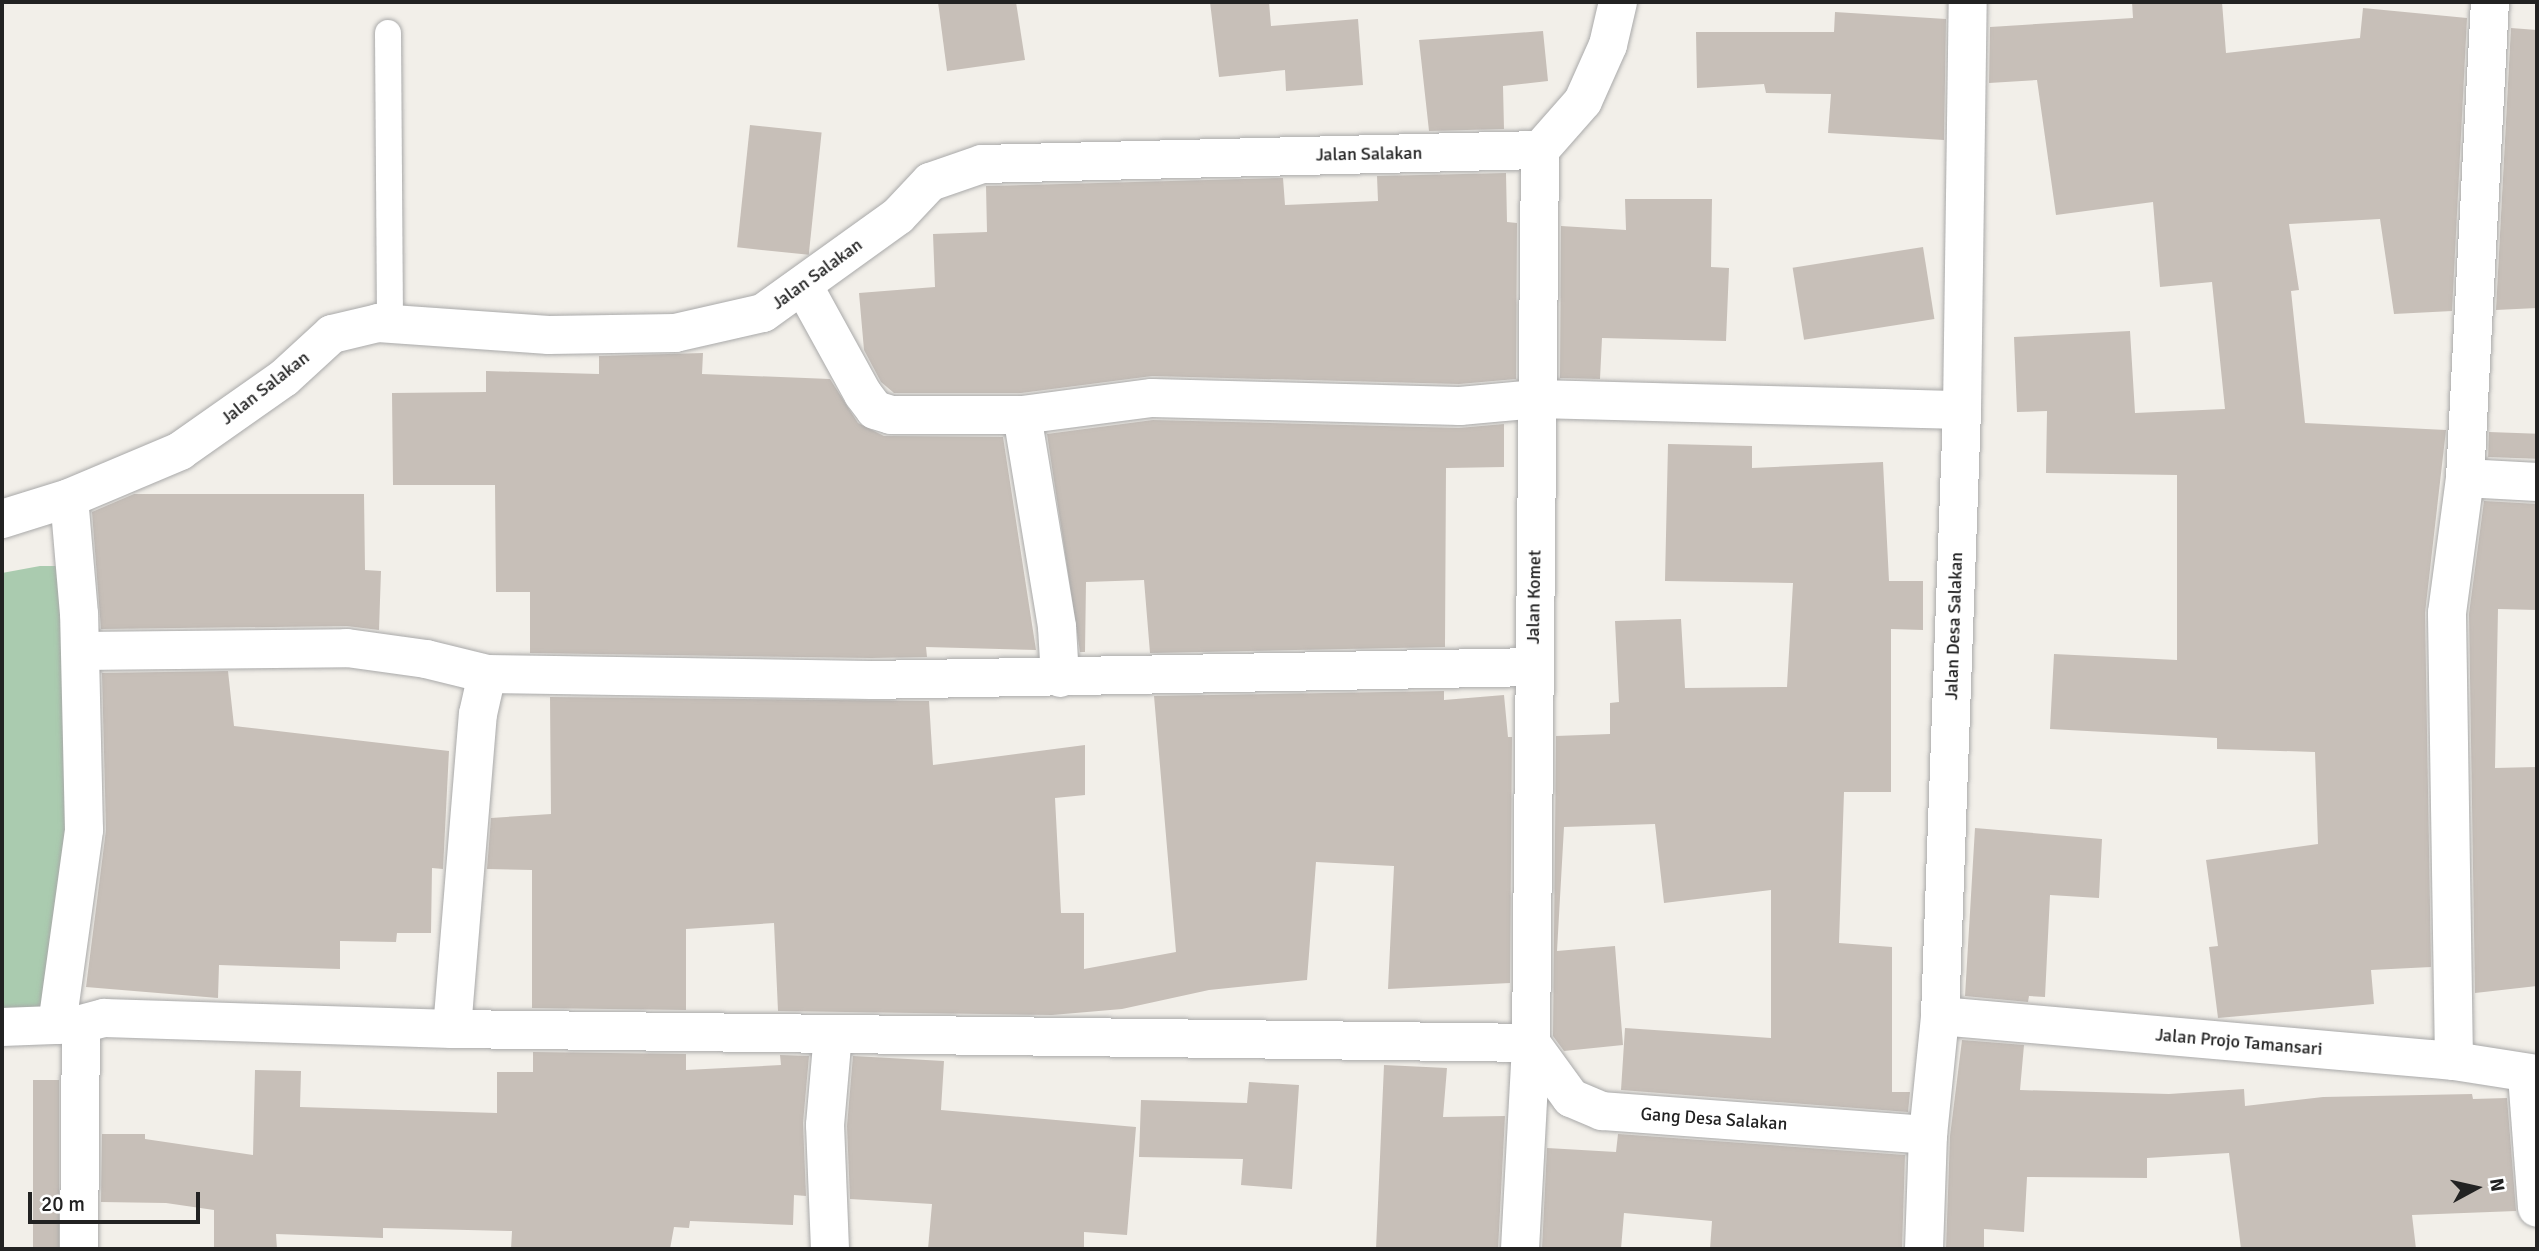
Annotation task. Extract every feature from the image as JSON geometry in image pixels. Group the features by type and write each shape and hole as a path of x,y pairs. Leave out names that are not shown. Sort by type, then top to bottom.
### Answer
{"street":[{"path":"1540,150 1583,101 1608,45 1618,2"},
{"name":"Jalan Desa Salakan","path":"1923,1249 1928,1135 1940,1016 1962,410 1968,2"},
{"path":"2454,1061 2447,612 2465,478 2490,2"},
{"name":"Jalan Salakan","path":"2,519 69,499 180,451 284,378 332,334 390,324 549,335 675,333 763,313 898,216 930,182 982,164 1540,150"},
{"name":"Jalan Komet","path":"1520,1249 1531,1043 1532,667 1540,150"},
{"path":"803,285 875,410 891,415 1022,415 1152,398 1460,406 1537,399 1962,410"},
{"path":"1022,415 1057,627 1059,678"},
{"path":"2465,478 2537,482"},
{"path":"69,499 80,651 84,830 69,1024 79,1249"},
{"path":"80,651 347,648 426,659 487,674 1059,678 1532,667"},
{"path":"452,1029 478,714 487,674"},
{"name":"Jalan Projo Tamansari","path":"1940,1016 2454,1061 2532,1074"},
{"path":"2,1027 69,1024 104,1017 452,1029 1531,1043"},
{"path":"830,1249 825,1125 833,1034"},
{"name":"Gang Desa Salakan","path":"1531,1043 1571,1098 1602,1111 1928,1135"},
{"path":"2532,1074 2537,1208"}],"lane":[{"path":"388,33 390,324"}],"green space":[{"path":"40,566 73,566 80,651 54,1024 2,1023 2,573"}],"building":[{"path":"938,2 1016,2 1025,60 947,71"},
{"path":"1210,2 1269,2 1271,26 1358,19 1363,85 1286,91 1285,70 1219,77"},
{"path":"2132,2 2222,2 2226,53 2360,38 2363,8 2467,18 2452,311 2394,314 2380,219 2289,224 2299,290 2291,291 2305,423 2446,430 2425,613 2431,967 2371,970 2374,1004 2218,1018 2209,947 2218,946 2206,860 2318,844 2315,752 2217,749 2217,738 2050,729 2054,654 2177,660 2177,475 2046,473 2047,411 2017,412 2014,337 2130,331 2135,413 2225,409 2212,282 2160,287 2153,202 2056,215 2037,80 1989,83 1990,27 2133,18"},
{"path":"1835,12 1946,19 1944,140 1828,133 1831,94 1766,93 1764,84 1697,88 1696,32 1834,32"},
{"path":"2511,28 2537,30 2537,308 2496,310"},
{"path":"1543,31 1548,81 1503,86 1504,129 1429,131 1419,40"},
{"path":"750,125 822,133 809,255 737,247"},
{"path":"1506,173 1507,222 1517,223 1516,379 1459,384 1152,376 1021,393 894,393 881,382 864,350 859,293 935,287 933,234 987,232 986,186 1283,178 1285,205 1378,201 1377,176"},
{"path":"1625,199 1712,199 1711,267 1729,268 1726,341 1602,338 1600,379 1560,378 1561,226 1626,230"},
{"path":"1923,247 1934,319 1804,340 1793,268"},
{"path":"703,353 702,374 830,379 858,423 884,436 1003,437 1036,650 926,647 927,657 871,658 530,653 530,592 496,592 495,485 393,485 392,393 486,392 486,371 599,374 599,356"},
{"path":"1153,420 1459,428 1504,424 1504,467 1446,468 1445,647 1150,653 1144,580 1086,582 1085,652 1080,652 1047,434"},
{"path":"2489,432 2537,434 2536,459 2488,457"},
{"path":"1668,444 1752,446 1752,468 1883,462 1889,581 1923,581 1923,630 1891,629 1891,792 1844,792 1839,943 1892,947 1892,1092 1910,1092 1908,1112 1621,1090 1625,1028 1771,1038 1771,890 1664,903 1655,824 1564,827 1557,951 1615,946 1623,1045 1564,1051 1553,1036 1556,736 1610,734 1610,703 1619,702 1615,621 1681,619 1685,688 1787,687 1793,583 1665,581"},
{"path":"134,494 364,494 365,570 381,571 379,630 347,626 101,629 92,512"},
{"path":"2484,501 2537,504 2537,610 2498,609 2495,768 2537,767 2537,986 2475,993 2469,614"},
{"path":"228,671 234,726 449,751 443,869 432,868 431,933 397,933 396,942 340,941 340,969 219,965 218,998 86,987 106,830 102,673"},
{"path":"1444,691 1444,700 1504,695 1508,737 1512,737 1510,983 1388,989 1394,866 1316,862 1307,980 1209,990 1122,1009 1052,1015 778,1011 774,923 686,929 686,1010 532,1008 532,870 487,869 491,818 551,814 550,697 929,701 933,765 1085,745 1085,795 1055,798 1061,913 1084,913 1084,969 1176,952 1154,696"},
{"path":"1975,828 2102,839 2099,898 2050,895 2045,997 2029,996 2028,1002 1965,996"},
{"path":"1962,1040 2024,1045 2020,1090 2169,1094 2244,1089 2245,1106 2323,1097 2472,1094 2473,1099 2507,1098 2516,1211 2412,1215 2416,1249 2241,1249 2229,1153 2147,1158 2147,1178 2027,1177 2024,1232 1984,1229 1984,1249 1946,1249 1950,1136"},
{"path":"533,1052 686,1054 686,1070 781,1065 780,1055 809,1056 803,1123 806,1196 794,1195 793,1225 690,1221 689,1228 674,1227 670,1249 511,1249 512,1231 383,1228 383,1238 276,1234 277,1249 214,1249 214,1210 166,1203 101,1202 102,1134 145,1134 145,1139 253,1155 255,1070 301,1071 300,1107 497,1113 497,1072 533,1072"},
{"path":"853,1056 944,1061 941,1110 1136,1127 1127,1235 1084,1232 1084,1249 928,1249 932,1204 850,1199 847,1126"},
{"path":"1384,1065 1447,1068 1443,1117 1505,1116 1498,1249 1376,1249"},
{"path":"33,1080 59,1080 59,1249 33,1249"},
{"path":"1249,1082 1299,1085 1292,1189 1241,1185 1243,1159 1139,1157 1141,1100 1247,1103"},
{"path":"1618,1134 1905,1155 1902,1249 1710,1249 1712,1221 1624,1213 1621,1249 1542,1249 1547,1148 1616,1152"}]}
